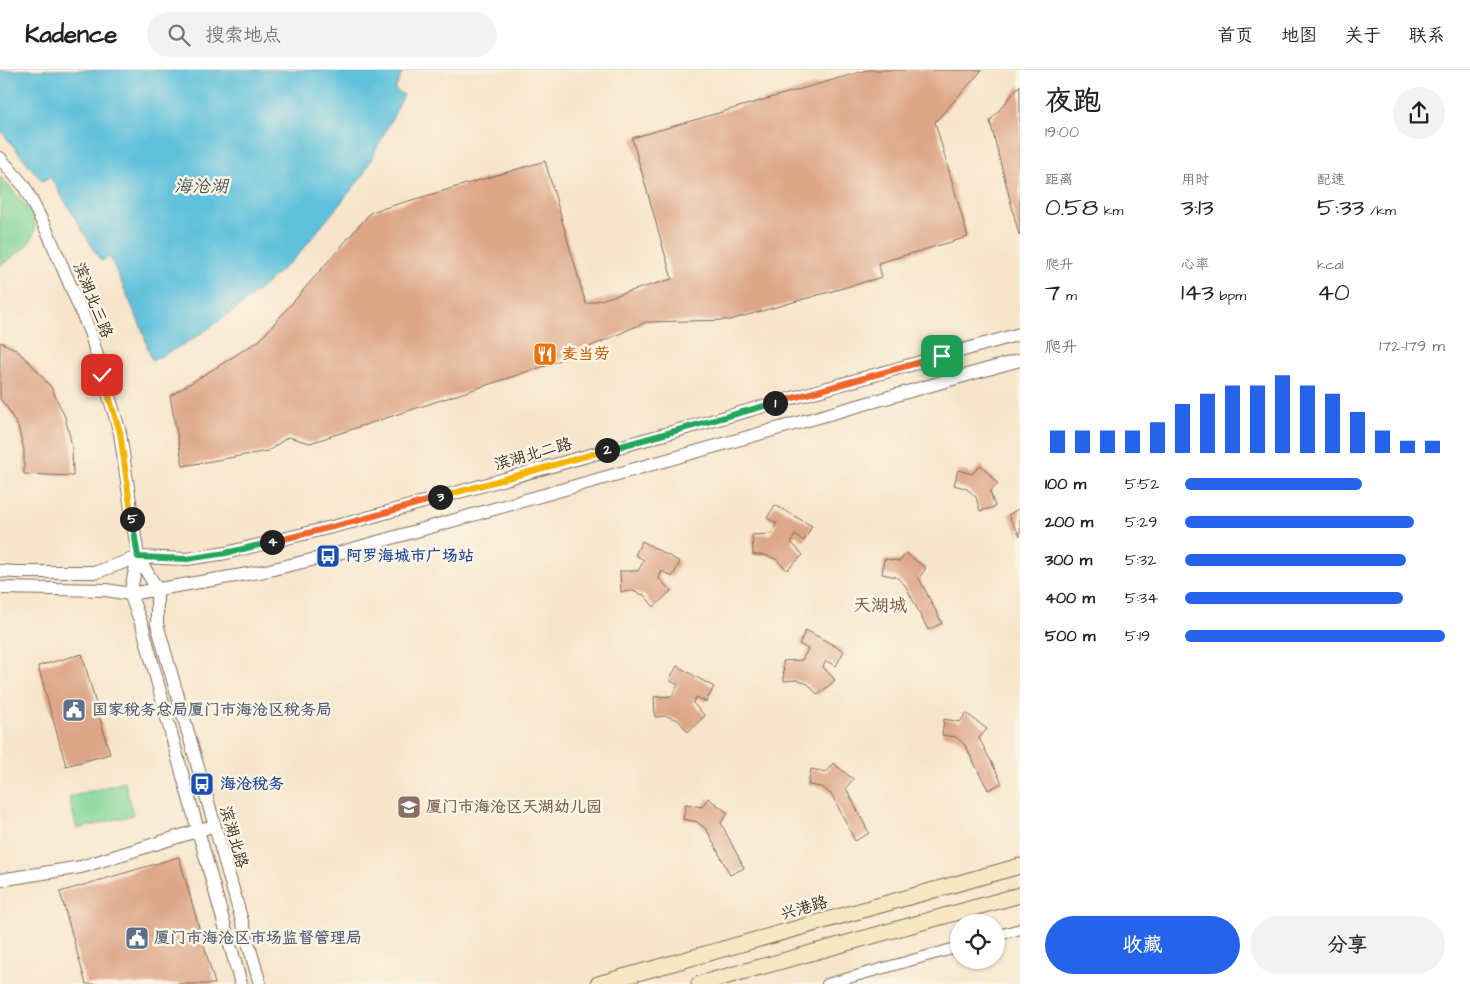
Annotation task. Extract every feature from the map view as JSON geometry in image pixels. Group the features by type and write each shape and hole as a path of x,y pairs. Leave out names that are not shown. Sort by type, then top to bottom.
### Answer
{"main road":[{"name":"兴港路","path":"598,984 1020,866"},
{"path":"699,984 1020,895"}],"street":[{"name":"滨湖北三路","path":"0,158 24,186 48,232 90,332 120,432 138,557"},
{"name":"滨湖北二路","path":"138,557 187,559 226,553 356,521 1020,334"},
{"path":"0,588 106,590 130,594 265,571 328,556 1020,360"},
{"path":"0,571 97,572 138,557"},
{"path":"138,557 157,589"},
{"path":"130,594 138,557"},
{"name":"滨湖北路","path":"157,589 157,624 260,984"},
{"name":"滨湖北路","path":"130,594 144,628 241,984"},
{"path":"0,880 81,867 214,826"},
{"path":"1005,933 1020,929"},
{"path":"827,984 950,950"}],"green space":[{"path":"0,177 28,210 35,224 33,236 27,245 0,266"},
{"path":"125,782 133,815 77,829 69,797"}],"water":[{"name":"海沧湖","path":"0,70 403,70 395,90 404,95 362,177 296,257 244,303 195,338 152,361 142,329 110,257 101,261 50,177 42,181 0,130"}],"building":[{"path":"867,70 982,70 935,122 968,237 878,263 882,277 730,320 646,322 551,364 310,443 288,437 268,451 183,466 170,396 260,340 371,212 545,161 586,304 672,279 632,138"},
{"path":"1020,85 1020,235 1019,235 990,121"},
{"path":"0,342 15,349 51,387 65,417 72,446 73,476 24,474 24,450 18,427 0,399"},
{"path":"981,465 998,484 990,491 995,507 980,511 976,497 967,489 954,485 958,470 972,474"},
{"path":"775,505 812,526 804,541 795,535 791,542 803,555 787,570 776,559 765,555 753,555 752,535 771,534 777,523 767,518"},
{"path":"1020,508 1020,536 1008,515"},
{"path":"642,541 680,562 672,577 662,571 659,578 671,591 654,607 644,595 632,591 621,592 620,571 638,571 644,560 635,555"},
{"path":"906,553 926,568 919,578 942,623 928,630 905,585 896,577 882,574 884,559 900,561"},
{"path":"806,630 844,651 836,666 826,661 823,667 835,680 818,695 808,684 796,680 784,681 783,661 802,660 808,649 799,644"},
{"name":"国家税务总局厦门市海沧区税务局","path":"82,654 110,754 66,766 38,666"},
{"path":"677,666 714,687 706,702 696,697 693,703 705,716 688,732 678,720 666,716 655,717 654,697 672,696 678,685 669,680"},
{"path":"966,713 987,729 979,738 1002,783 988,790 965,745 956,737 942,735 944,719 960,722"},
{"path":"833,763 853,779 846,788 869,833 855,841 832,795 822,787 808,785 811,769 826,772"},
{"path":"708,798 728,813 721,823 744,868 730,875 707,830 697,822 683,819 686,804 702,807"},
{"name":"厦门市海沧区市场监督管理局","path":"179,857 215,984 86,984 60,892"}],"place":[{"name":"麦当劳","path":"545,354"},
{"name":"阿罗海城市广场站","path":"328,556"},
{"name":"国家税务总局厦门市海沧区税务局","path":"74,710"},
{"name":"海沧税务","path":"202,784"},
{"name":"厦门市海沧区天湖幼儿园","path":"409,807"},
{"name":"厦门市海沧区市场监督管理局","path":"137,938"}],"district":[{"name":"天湖城","path":"880,605"}],"route":[{"path":"102,375 120,432 138,557 187,559 226,553 356,521 942,356"}]}
